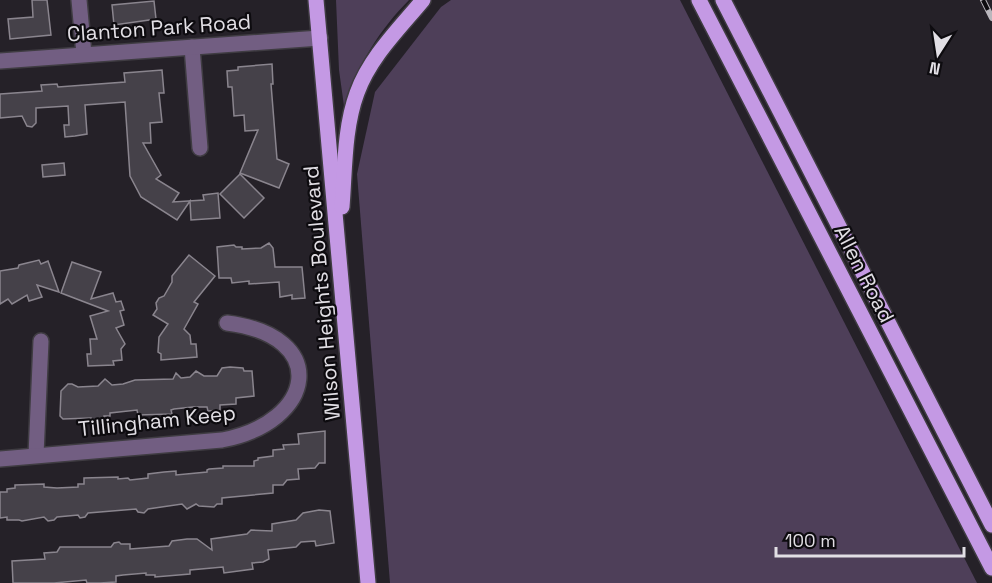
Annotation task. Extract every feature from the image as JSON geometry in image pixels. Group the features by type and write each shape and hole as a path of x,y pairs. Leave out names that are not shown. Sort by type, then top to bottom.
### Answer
{"main road":[{"name":"Wilson Heights Boulevard","path":"316,0 368,583"},
{"path":"338,249 350,119 357,93 366,72 380,52 423,0"},
{"name":"Allen Road","path":"699,0 992,567"},
{"name":"Allen Road","path":"723,0 992,525"}],"street":[{"path":"79,0 84,54"},
{"name":"Clanton Park Road","path":"0,62 320,38"},
{"path":"192,47 200,148"},
{"name":"Tillingham Keep","path":"0,459 36,454 222,440 248,433 272,420 290,405 296,395 299,378 296,362 289,351 276,339 227,323"},
{"path":"36,454 41,341"}],"shaded area":[{"path":"336,0 409,0 370,49 356,77 347,106 344,106 339,70"},
{"path":"451,0 680,0 977,583 390,583 357,174 375,92 441,7"}],"building":[{"path":"32,0 47,0 51,35 10,39 8,19 33,17"},
{"path":"154,1 156,19 114,25 112,5"},
{"path":"272,64 273,84 271,84 277,159 289,164 279,188 240,173 258,130 245,131 244,115 234,116 232,87 228,87 227,71 238,70 238,67"},
{"path":"162,70 164,93 159,93 162,122 150,123 151,143 143,143 161,175 156,179 179,193 173,202 204,200 203,195 218,193 220,218 191,220 190,201 177,220 141,197 130,176 125,102 85,105 87,134 75,136 65,137 64,125 69,125 68,106 36,108 36,123 32,127 27,126 22,116 0,118 0,94 42,91 41,85 57,84 58,87 125,82 124,73"},
{"path":"64,163 65,175 43,177 42,165"},
{"path":"240,174 264,198 244,218 220,194"},
{"path":"269,243 273,248 275,267 302,267 305,298 292,299 292,295 280,297 279,282 232,283 231,278 219,278 217,247 234,245 242,249 261,248"},
{"path":"189,255 215,276 194,302 198,304 184,329 190,335 191,344 196,344 197,357 161,360 161,354 158,352 159,337 168,324 153,315 157,309 156,303 164,296 172,282 172,276"},
{"path":"39,260 41,264 48,261 59,292 37,285 42,297 29,301 27,295 12,304 8,299 0,304 0,271 18,268 19,265"},
{"path":"72,262 101,272 91,299 113,293 116,302 121,301 124,310 120,311 124,325 116,328 125,344 121,349 122,360 113,361 114,365 88,366 87,354 91,354 90,339 97,339 90,316 108,311 61,293"},
{"path":"222,368 252,371 254,396 236,398 236,404 220,405 220,410 208,411 207,407 193,407 171,410 172,414 138,415 137,410 110,413 110,416 104,416 104,419 91,420 91,418 63,419 60,416 61,391 68,384 78,387 98,386 105,379 112,385 135,380 173,379 176,373 181,378 190,377 196,371 204,376 217,376"},
{"path":"325,431 325,463 319,463 315,468 298,469 299,479 287,480 283,485 273,485 273,493 222,498 222,504 214,507 196,504 187,509 182,504 148,509 144,513 136,509 88,513 85,517 80,518 78,515 57,517 48,521 44,517 22,521 7,520 7,517 0,518 0,492 7,492 7,489 15,488 15,485 44,484 44,487 78,487 78,484 84,484 84,478 118,477 118,479 128,478 130,480 148,478 148,474 164,472 176,471 176,475 207,472 209,469 223,468 223,466 254,466 254,461 258,458 273,456 273,450 284,449 283,445 299,444 298,434"},
{"path":"319,510 330,511 334,543 316,546 315,541 301,542 296,547 268,550 269,559 252,563 253,569 224,573 223,567 190,570 190,574 155,577 155,575 146,575 146,573 123,575 116,576 116,582 100,583 87,583 86,580 13,583 12,561 45,559 44,553 57,552 60,547 111,547 114,543 119,542 130,544 130,549 169,546 172,541 197,539 212,550 211,539 247,534 251,530 272,531 272,524 296,520 303,513"}],"railway":[{"path":"983,0 992,18"}]}
